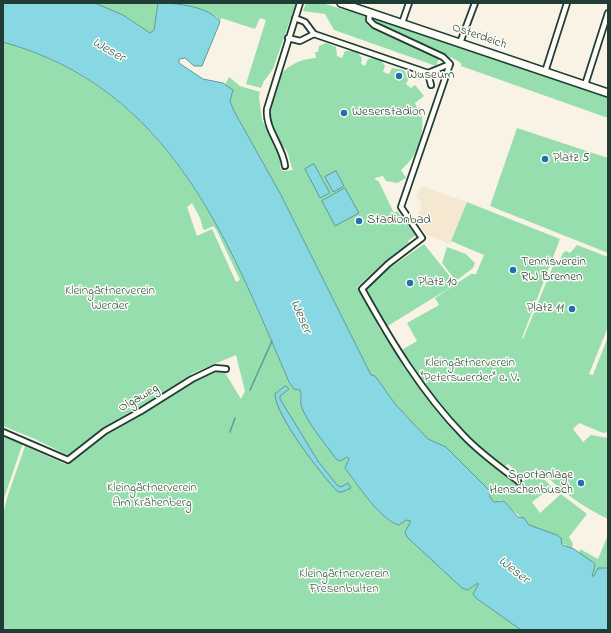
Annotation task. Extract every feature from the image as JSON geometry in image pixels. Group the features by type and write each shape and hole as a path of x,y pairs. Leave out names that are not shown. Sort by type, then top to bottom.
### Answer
{"main road":[{"name":"Osterdeich","path":"341,3 362,6 370,12 402,24 608,93"}],"street":[{"path":"285,166 284,156 268,125 266,114 288,38 300,3"},
{"path":"402,24 409,3"},
{"path":"460,43 475,3"},
{"path":"544,72 567,3"},
{"path":"370,12 369,20 374,25 443,57 450,64"},
{"path":"585,85 608,13"},
{"path":"295,18 305,22 314,34 428,73 450,64"},
{"path":"288,38 300,41 314,34"},
{"path":"450,64 400,207 422,238 388,264 362,289 395,346 416,378 441,410 464,436 518,481"},
{"path":"428,73 431,85"},
{"name":"Olgaweg","path":"3,432 68,460 105,431 141,411 192,379 215,368 226,369"}],"shaded area":[{"path":"421,186 467,202 450,244 427,235 415,219 420,210 421,201 416,198"}],"green space":[{"path":"95,3 158,3 154,30 150,33 123,15"},
{"path":"180,3 296,3 273,69 264,81 261,88 246,84 266,20 260,18 255,29 221,18 220,22 216,16"},
{"path":"306,3 322,3 375,19 608,98 608,118 461,66 461,63 451,57 449,61 440,56 436,66 334,30 325,14 303,11"},
{"path":"3,42 61,64 109,95 151,132 185,175 215,223 242,274 289,382 300,390 301,405 340,460 348,457 349,459 345,468 362,492 384,516 392,522 399,525 406,520 411,521 405,532 408,537 462,588 468,590 478,583 473,594 476,598 521,630 3,630 3,515 7,498 25,446 65,464 100,437 139,416 200,377 221,370 224,371 241,399 245,391 236,355 193,373 141,408 103,428 69,456 35,439 3,426","holes":["192,203 200,218 203,229 205,230 213,226 216,229 240,280 236,282 212,229 197,236 187,207"]},
{"path":"326,43 336,47 337,56 342,58 345,51 356,51 362,58 361,64 365,66 368,59 376,58 385,66 383,72 389,74 392,68 404,70 409,78 406,84 411,88 415,85 424,96 415,103 417,108 421,107 422,133 417,149 408,163 401,170 406,178 397,183 386,181 383,176 375,178 376,181 378,180 394,213 397,211 416,235 408,241 409,243 384,262 357,287 363,294 380,330 383,331 405,369 407,368 457,432 499,471 501,470 518,484 534,475 540,475 552,487 532,502 540,513 561,494 587,514 569,537 573,544 572,549 529,525 502,500 494,502 490,497 490,491 446,447 428,439 396,405 375,376 371,375 281,195 234,111 230,101 230,90 225,85 229,77 240,86 260,92 259,97 262,120 281,158 280,168 283,171 293,170 286,150 270,129 268,101 276,80 283,71 303,60 316,58 315,52 318,52 319,46"},
{"path":"517,128 608,158 608,253 490,206"},
{"name":"Kleingärtnerverein \"Peterswerder\" e. V.","path":"467,202 560,239 522,338 523,339 553,266 557,267 563,253 566,251 570,253 577,245 608,257 608,327 589,374 593,375 608,337 608,432 603,433 579,423 573,429 583,442 591,435 608,438 608,519 572,498 540,470 522,477 508,464 504,467 501,465 464,432 441,407 400,351 417,341 407,323 439,305 435,298 471,274 476,274 484,255 451,241"},
{"name":"Platz 10","path":"424,244 456,284 386,327 366,288 377,277"},
{"path":"447,247 466,254 475,263 473,268 456,281 442,263"},
{"path":"3,436 23,443 3,501"},
{"path":"608,535 608,568 593,577 591,575 595,566 594,563 579,554 580,549 598,559"}],"water":[{"name":"Weser","path":"3,3 95,3 123,15 150,33 154,30 158,3 192,6 208,12 220,22 202,66 194,66 185,58 179,59 179,63 203,79 223,83 233,90 230,101 234,111 281,195 371,375 375,376 396,405 428,439 446,447 490,491 490,497 494,502 504,501 518,517 524,518 529,525 557,535 561,538 562,545 574,549 594,563 595,566 592,576 594,576 598,568 608,568 608,630 521,630 476,598 473,594 478,583 468,590 462,588 407,537 405,532 411,521 406,520 399,525 392,522 377,509 362,492 345,468 349,459 347,457 340,461 336,459 307,418 301,405 300,390 294,389 289,382 242,274 215,223 185,175 151,132 109,94 61,64 3,42"},
{"path":"314,164 330,193 320,198 305,169"},
{"path":"336,171 344,186 333,192 325,177"},
{"path":"345,188 359,213 335,226 322,201"},
{"path":"286,386 289,389 280,396 280,399 318,461 337,485 341,487 348,483 351,488 338,492 300,445 282,416 277,403 275,394"}],"waterway":[{"path":"250,390 272,341"},
{"path":"230,432 235,418"}],"place":[{"name":"Wuseum","path":"399,76"},
{"name":"Weserstadion","path":"344,113"},
{"name":"Platz 5","path":"545,159"},
{"name":"Stadionbad","path":"359,221"},
{"name":"Tennisverein RW Bremen","path":"513,270"},
{"name":"Platz 10","path":"410,283"},
{"name":"Platz 11","path":"572,309"},
{"name":"Sportanlage Henschenbusch","path":"581,483"}],"park label":[{"name":"Kleingärtnerverein Werder","path":"110,300"},
{"name":"Kleingärtnerverein Am Krähenberg","path":"152,496"},
{"name":"Kleingärtnerverein Fresenbulten","path":"344,582"}]}
